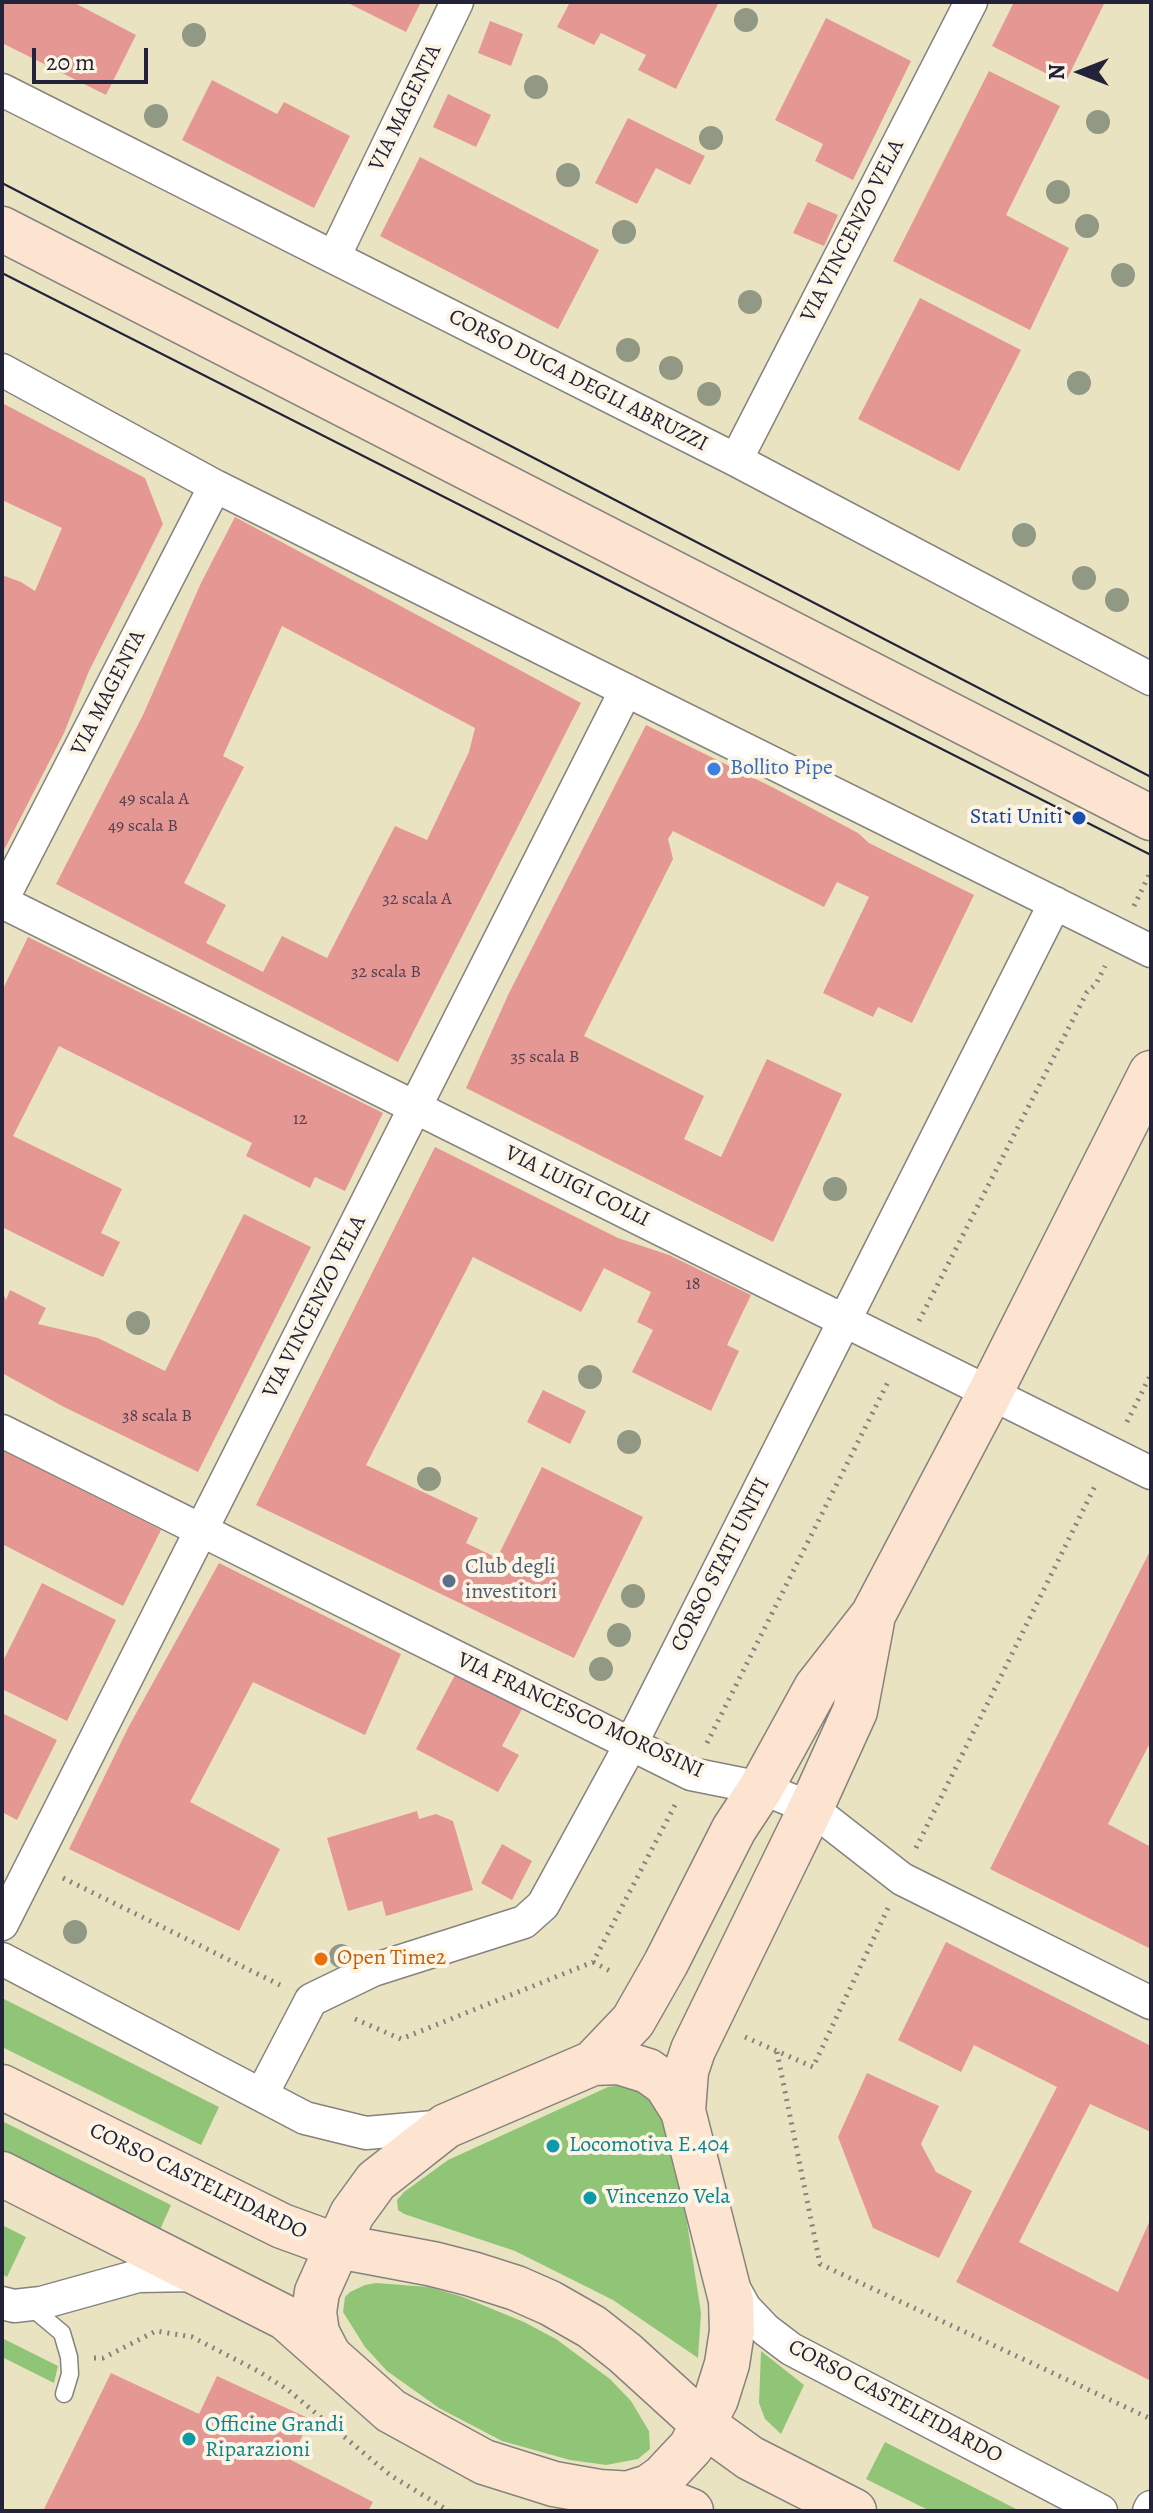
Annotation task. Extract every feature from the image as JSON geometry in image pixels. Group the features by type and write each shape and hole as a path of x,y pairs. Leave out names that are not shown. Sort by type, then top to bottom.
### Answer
{"main road":[{"path":"2,229 1151,818"},
{"path":"593,2063 633,2021 734,1829 761,1788 816,1688 873,1615 990,1393 1151,1073"},
{"path":"683,2111 686,2071 693,2050 855,1711 873,1615"},
{"path":"328,2354 317,2333 314,2312 317,2292 352,2214 376,2181 446,2126 593,2063 619,2062 648,2071 666,2084 683,2111 731,2300 732,2331 727,2364 716,2399 691,2447 663,2477 649,2487 627,2494"},
{"name":"CORSO CASTELFIDARDO","path":"2,2087 282,2226 337,2246 472,2274 550,2303 592,2327 703,2424 750,2458 854,2511"},
{"path":"2,2174 286,2318 358,2385 391,2411 484,2462 554,2484 650,2495 691,2511"}],"street":[{"name":"VIA MAGENTA","path":"334,257 457,2"},
{"name":"VIA VINCENZO VELA","path":"736,460 971,2"},
{"name":"CORSO DUCA DEGLI ABRUZZI","path":"2,90 736,460 1151,679"},
{"path":"2,370 215,486 1151,951"},
{"name":"VIA MAGENTA","path":"2,901 215,486"},
{"name":"VIA VINCENZO VELA","path":"2,1924 626,690"},
{"name":"VIA LUIGI COLLI","path":"2,901 1151,1473"},
{"name":"CORSO STATI UNITI","path":"311,2000 373,1970 524,1922 543,1905 631,1744 1055,903"},
{"name":"VIA FRANCESCO MOROSINI","path":"2,1431 691,1774 761,1788 811,1808 902,1879 1151,2003"},
{"path":"2,1959 305,2118 366,2133 446,2126"},
{"path":"262,2094 311,2000"},
{"name":"CORSO CASTELFIDARDO","path":"722,2260 745,2308 766,2330 791,2349 1101,2511"},
{"path":"14,2304 41,2303 138,2276 202,2275"}],"lane":[{"path":"14,2304 62,2333 70,2374 64,2394"}],"path":[{"path":"33,1863 311,2000 401,2039 593,1962 1087,992 1096,984 1151,871"},
{"path":"1151,1374 902,1879 813,2067 777,2052 820,2264 1151,2419"},
{"path":"69,2357 103,2358 156,2331 192,2337 288,2390 390,2475 449,2511"}],"green space":[{"path":"2,1998 219,2107 201,2145 2,2047"},
{"path":"625,2084 640,2090 660,2110 686,2216 701,2313 698,2358 613,2300 515,2251 398,2210 397,2200 404,2192 448,2160 608,2087"},
{"path":"2,2121 171,2205 159,2232 2,2153"},
{"path":"2,2225 26,2237 7,2277 2,2274"},
{"path":"376,2283 429,2287 463,2297 556,2339 610,2379 631,2401 649,2431 650,2449 638,2459 606,2465 570,2460 502,2441 439,2408 387,2371 365,2347 343,2312 345,2297 350,2292"},
{"path":"2,2338 58,2366 54,2383 2,2357"},
{"path":"761,2351 804,2385 781,2434 765,2419 759,2403"},
{"path":"885,2442 1020,2511 930,2511 866,2479"}],"building":[{"path":"2,2 73,2 136,35 106,95 2,43"},
{"path":"346,2 421,2 406,32"},
{"path":"570,2 719,2 676,89 638,70 646,55 601,33 594,45 557,27"},
{"path":"1014,2 1105,2 1065,83 992,46"},
{"path":"826,18 911,61 853,180 815,161 823,144 775,120"},
{"path":"490,21 523,34 511,66 478,53"},
{"path":"989,71 1060,106 1006,215 1069,248 1030,330 893,261"},
{"path":"212,80 277,114 284,102 350,136 314,208 182,140"},
{"path":"448,94 491,115 476,147 433,127"},
{"path":"628,118 705,156 690,185 656,168 637,204 595,183"},
{"path":"420,157 599,250 558,329 380,236"},
{"path":"808,202 838,215 824,246 793,233"},
{"path":"920,298 1021,350 959,471 858,419"},
{"path":"2,403 145,478 163,524 89,671 64,733 2,854 2,575 35,591 62,528 2,500"},
{"path":"235,517 581,703 398,1062 56,884 143,715 201,583","holes":["282,626 475,728 469,752 427,840 395,826 327,958 282,936 263,972 206,943 226,905 184,883 244,767 223,756"]},
{"path":"646,725 774,788 858,833 869,843 974,895 912,1023 878,1007 873,1017 823,993 869,897 837,882 824,907 673,831 668,839 673,859 584,1036 704,1096 684,1139 721,1157 767,1059 842,1094 773,1242 466,1088 509,993"},
{"path":"28,937 383,1113 345,1191 315,1177 310,1188 246,1156 252,1143 59,1046 13,1136 122,1189 101,1233 120,1242 103,1277 2,1227 2,991"},
{"path":"435,1147 618,1238 669,1255 751,1295 727,1345 739,1351 711,1411 632,1372 653,1330 637,1322 651,1292 604,1268 581,1312 473,1257 366,1465 478,1518 466,1543 497,1558 542,1467 643,1517 574,1658 256,1505"},
{"path":"244,1214 311,1247 198,1472 2,1373 2,1291 6,1300 10,1290 46,1308 38,1324 98,1338 165,1371"},
{"path":"543,1390 586,1411 570,1444 527,1422"},
{"path":"2,1450 161,1530 123,1606 2,1544"},
{"path":"1151,1549 1151,1741 1108,1824 1151,1847 1151,1949 990,1869"},
{"path":"219,1563 401,1654 365,1735 253,1682 190,1802 280,1849 239,1931 69,1849 128,1728"},
{"path":"42,1583 116,1620 67,1721 2,1689 2,1663"},
{"path":"457,1671 523,1707 502,1746 519,1755 498,1792 416,1749"},
{"path":"2,1713 57,1740 17,1820 2,1812"},
{"path":"417,1811 419,1819 436,1814 453,1821 473,1890 386,1916 382,1901 348,1911 327,1838"},
{"path":"502,1844 532,1861 512,1900 481,1883"},
{"path":"946,1942 1151,2046 1151,2132 1090,2104 1019,2242 1118,2292 1151,2218 1151,2381 956,2282 1057,2087 974,2045 961,2072 898,2040"},
{"path":"867,2073 939,2106 921,2144 936,2172 972,2191 939,2258 873,2228 838,2137"},
{"name":"Officine Grandi Riparazioni","path":"111,2373 199,2414 217,2376 310,2419 291,2460 373,2502 368,2511 43,2511"}],"tram line":[{"path":"2,183 1151,777"},
{"path":"2,273 1151,855"}],"place":[{"name":"Bollito Pipe","path":"714,769"},
{"name":"Stati Uniti","path":"1079,818"},
{"name":"Club degli investitori","path":"449,1581"},
{"name":"Open Time2","path":"321,1959"},
{"name":"Locomotiva E.404","path":"553,2146"},
{"name":"Vincenzo Vela","path":"590,2198"},
{"name":"Officine Grandi Riparazioni","path":"189,2439"}]}
